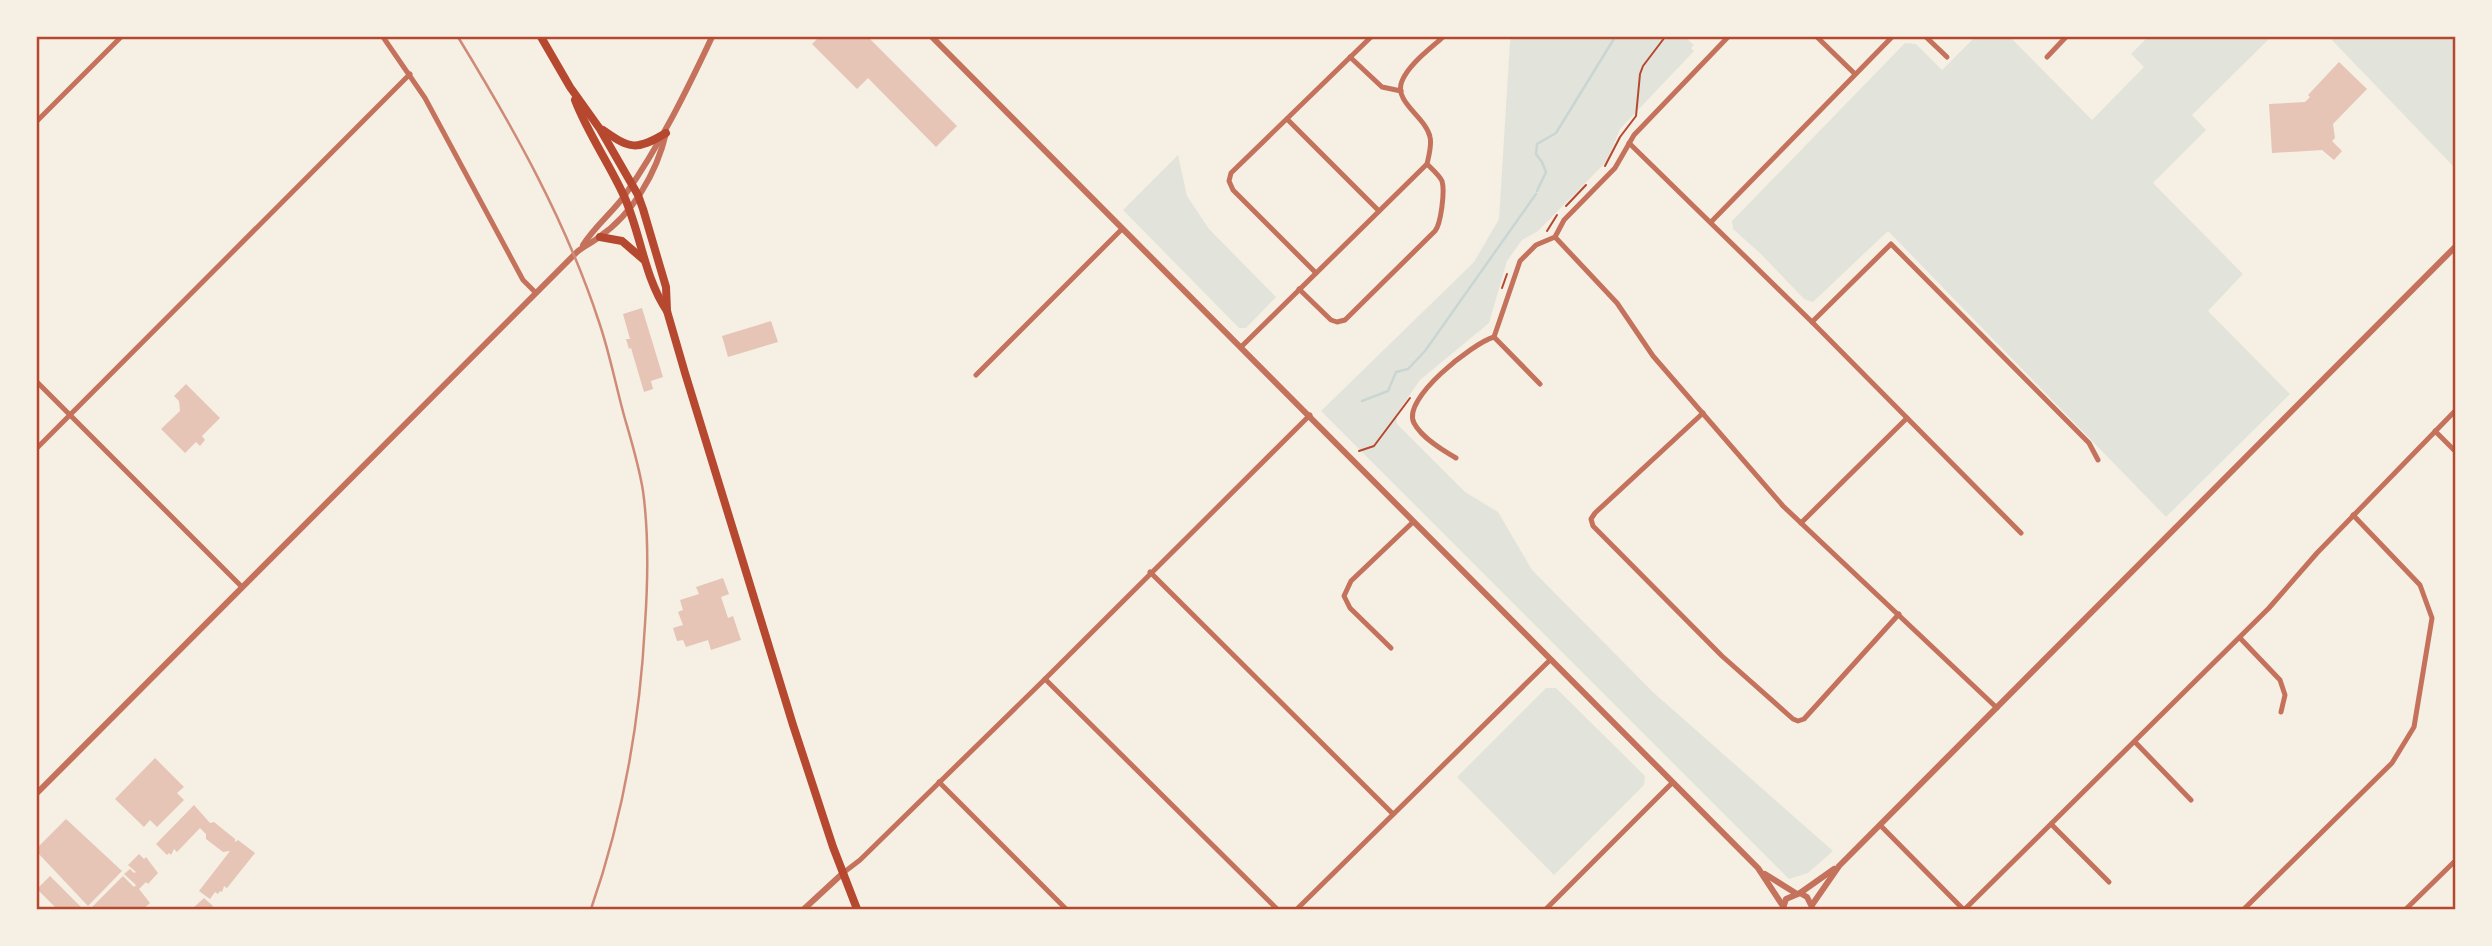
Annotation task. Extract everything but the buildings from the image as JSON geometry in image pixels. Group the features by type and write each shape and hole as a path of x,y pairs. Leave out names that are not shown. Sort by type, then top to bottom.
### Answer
{"highway":[{"path":"541,37 570,87 600,129 638,195 666,287 667,312 793,725 857,909"},
{"path":"570,87 586,127 624,196 655,294 667,312"},
{"path":"600,129 627,146 637,147 666,133"},
{"path":"600,237 622,241 646,263"}],"street":[{"path":"37,121 121,37"},
{"path":"383,37 425,97 523,280 536,293"},
{"path":"583,247 593,230 624,196 666,133 712,37"},
{"path":"932,37 1310,415 1672,783 1758,868 1807,897 1812,907"},
{"path":"1316,273 1233,190 1229,181 1231,173 1371,37"},
{"path":"1241,346 1427,164 1431,140 1428,130 1422,119 1406,103 1401,82 1409,70 1443,37"},
{"path":"1456,458 1438,448 1414,423 1412,412 1426,388 1476,345 1494,337 1520,261 1536,245 1555,237 1564,220 1615,168 1629,143 1652,115 1728,37"},
{"path":"1817,37 1855,74"},
{"path":"1711,222 1892,37"},
{"path":"1926,37 1947,57"},
{"path":"2047,57 2066,37"},
{"path":"1350,57 1382,88 1401,91"},
{"path":"37,448 410,74"},
{"path":"1287,118 1379,211"},
{"path":"37,793 536,293 583,247 600,237 628,208 660,157 666,133"},
{"path":"1629,143 1812,322 2021,533"},
{"path":"1299,289 1331,320 1345,320 1439,226 1443,187 1441,180 1427,164"},
{"path":"976,375 1122,229"},
{"path":"1555,237 1617,303 1653,356 1801,523 1997,708"},
{"path":"1812,322 1891,244 2089,443 2098,460"},
{"path":"1783,908 1786,899 1839,866 2455,247"},
{"path":"1494,337 1540,384"},
{"path":"37,382 242,587"},
{"path":"1880,825 1964,909 2240,638 2353,515 2455,411"},
{"path":"1703,412 1595,513 1591,519 1593,526 1722,656 1798,721 1804,719 1899,614"},
{"path":"804,909 859,860 1045,679 1310,415"},
{"path":"1801,523 1907,418"},
{"path":"2435,431 2455,451"},
{"path":"2244,909 2392,763 2414,727 2432,618 2420,584 2353,515"},
{"path":"1391,648 1350,608 1344,596 1351,581 1413,522"},
{"path":"1150,572 1393,814"},
{"path":"2240,638 2280,680 2285,695 2281,712"},
{"path":"1297,909 1550,660"},
{"path":"1045,679 1276,909"},
{"path":"2135,742 2191,800"},
{"path":"939,782 1066,909"},
{"path":"1546,909 1672,783"},
{"path":"2051,824 2109,882"},
{"path":"2406,909 2455,861"},
{"path":"1812,907 1839,866"},
{"path":"1758,868 1783,908"}],"path":[{"path":"1602,169 1609,161 1620,137 1636,116 1640,74 1665,37"},
{"path":"1540,234 1549,230 1554,218 1593,178"},
{"path":"1500,293 1508,271"},
{"path":"1359,451 1374,446 1411,397"}],"shaded area":[{"path":"1512,37 1685,37 1694,45 1691,48 1694,51 1620,129 1607,161 1538,231 1522,240 1507,261 1489,323 1420,380 1396,415 1397,424 1465,492 1498,512 1532,570 1654,693 1833,851 1808,873 1789,879 1321,411 1474,262 1499,219"},
{"path":"1975,37 2010,37 2092,120 2144,67 2131,54 2148,37 2271,37 2192,115 2206,130 2153,183 2243,274 2208,311 2290,394 2166,517 1888,231 1813,302 1804,299 1733,229 1732,221 1905,43 1916,44 1942,70"},
{"path":"2329,37 2455,37 2455,168"},
{"path":"1178,155 1187,196 1209,229 1276,297 1246,328 1239,328 1123,210"},
{"path":"1546,688 1556,688 1645,776 1644,785 1554,875 1457,777"}],"waterway":[{"path":"1537,191 1546,172 1536,154 1537,144 1556,133 1615,37"},
{"path":"1362,401 1388,391 1396,372 1408,369 1425,351 1536,194"}],"railway":[{"path":"458,37 537,175 586,284 603,334 643,491 647,574 639,697 621,804 591,909"}]}
